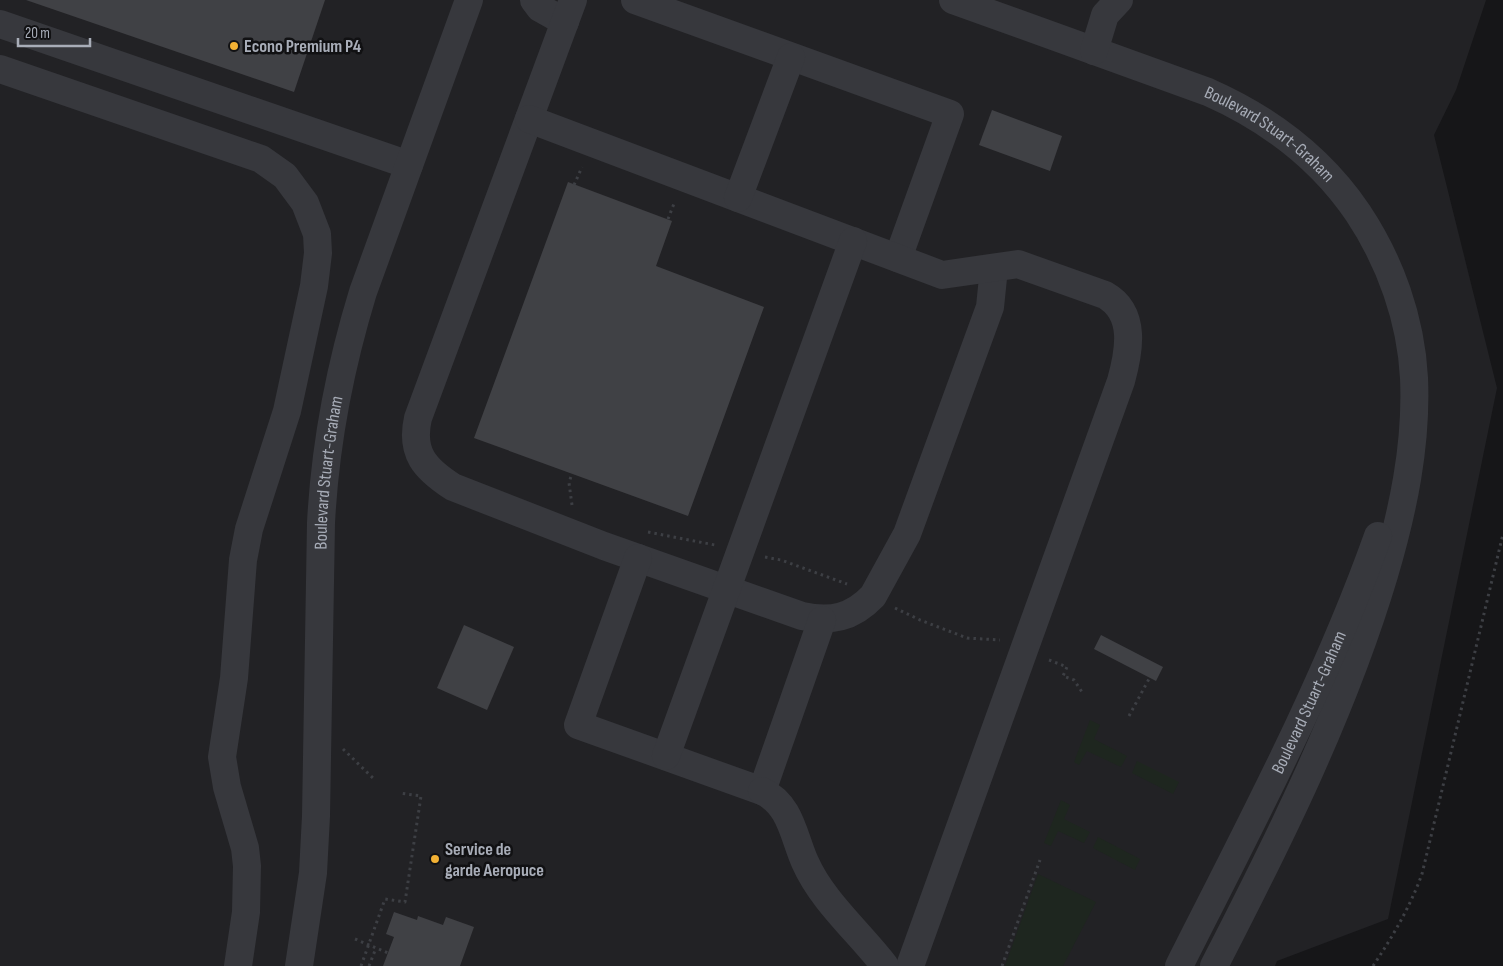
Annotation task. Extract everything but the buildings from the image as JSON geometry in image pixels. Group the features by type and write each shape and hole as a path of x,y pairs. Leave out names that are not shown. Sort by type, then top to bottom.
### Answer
{"street":[{"name":"Boulevard Stuart-Graham","path":"298,966 313,873 316,816 323,476 332,423 351,330 469,0"},
{"path":"534,0 540,8 569,11 415,430 418,452 432,472 461,491 638,558 802,616 822,620 846,616 865,605 884,578 907,534 990,307 994,268"},
{"path":"635,0 950,114 898,258"},
{"name":"Boulevard Stuart-Graham","path":"953,0 1208,92 1244,109 1284,135 1313,160 1344,194 1378,246 1401,305 1412,359 1410,464 1401,516 1362,643 1329,727 1286,823 1214,966"},
{"path":"1094,51 1105,14 1119,0"},
{"path":"0,24 409,164"},
{"path":"738,198 791,56"},
{"path":"0,69 261,159 285,176 296,188 305,202 317,234 317,268 287,411 245,544 234,678 222,747 226,782 242,838 247,866 246,912 238,966"},
{"path":"529,120 942,275 1018,264 1113,300 1126,319 1129,345 1121,381 910,966"},
{"path":"666,756 853,241"},
{"name":"Boulevard Stuart-Graham","path":"1179,966 1300,723 1328,662 1386,513 1412,427"},
{"path":"638,558 578,725 772,796 785,812 804,861 821,889 885,966"},
{"path":"762,791 822,620"}],"path":[{"path":"1373,966 1397,929 1412,900 1422,874 1503,534"},
{"path":"967,638 1003,640"},
{"path":"1048,659 1068,667 1063,676 1074,680 1082,692"},
{"path":"1129,716 1150,678"},
{"path":"348,755 374,780"},
{"path":"360,966 385,898 405,902 421,796 399,793"},
{"path":"1002,966 1040,860"},
{"path":"355,939 388,953"},
{"path":"369,966 376,948"}],"shaded area":[{"path":"0,0 1486,0 1456,90 1434,135 1497,388 1388,919 1277,961 1275,966 0,966"},
{"path":"1090,720 1100,725 1094,739 1127,756 1121,767 1087,751 1079,765 1074,762"},
{"path":"1137,761 1179,782 1173,794 1132,773"},
{"path":"1061,800 1070,805 1064,819 1090,832 1084,843 1058,831 1051,846 1044,843"},
{"path":"1098,837 1140,859 1135,870 1093,848"},
{"path":"1038,874 1096,902 1063,966 1005,966"}],"place":[{"name":"Econo Premium P4","path":"234,46"},
{"name":"Service de garde Aeropuce","path":"435,859"}]}
